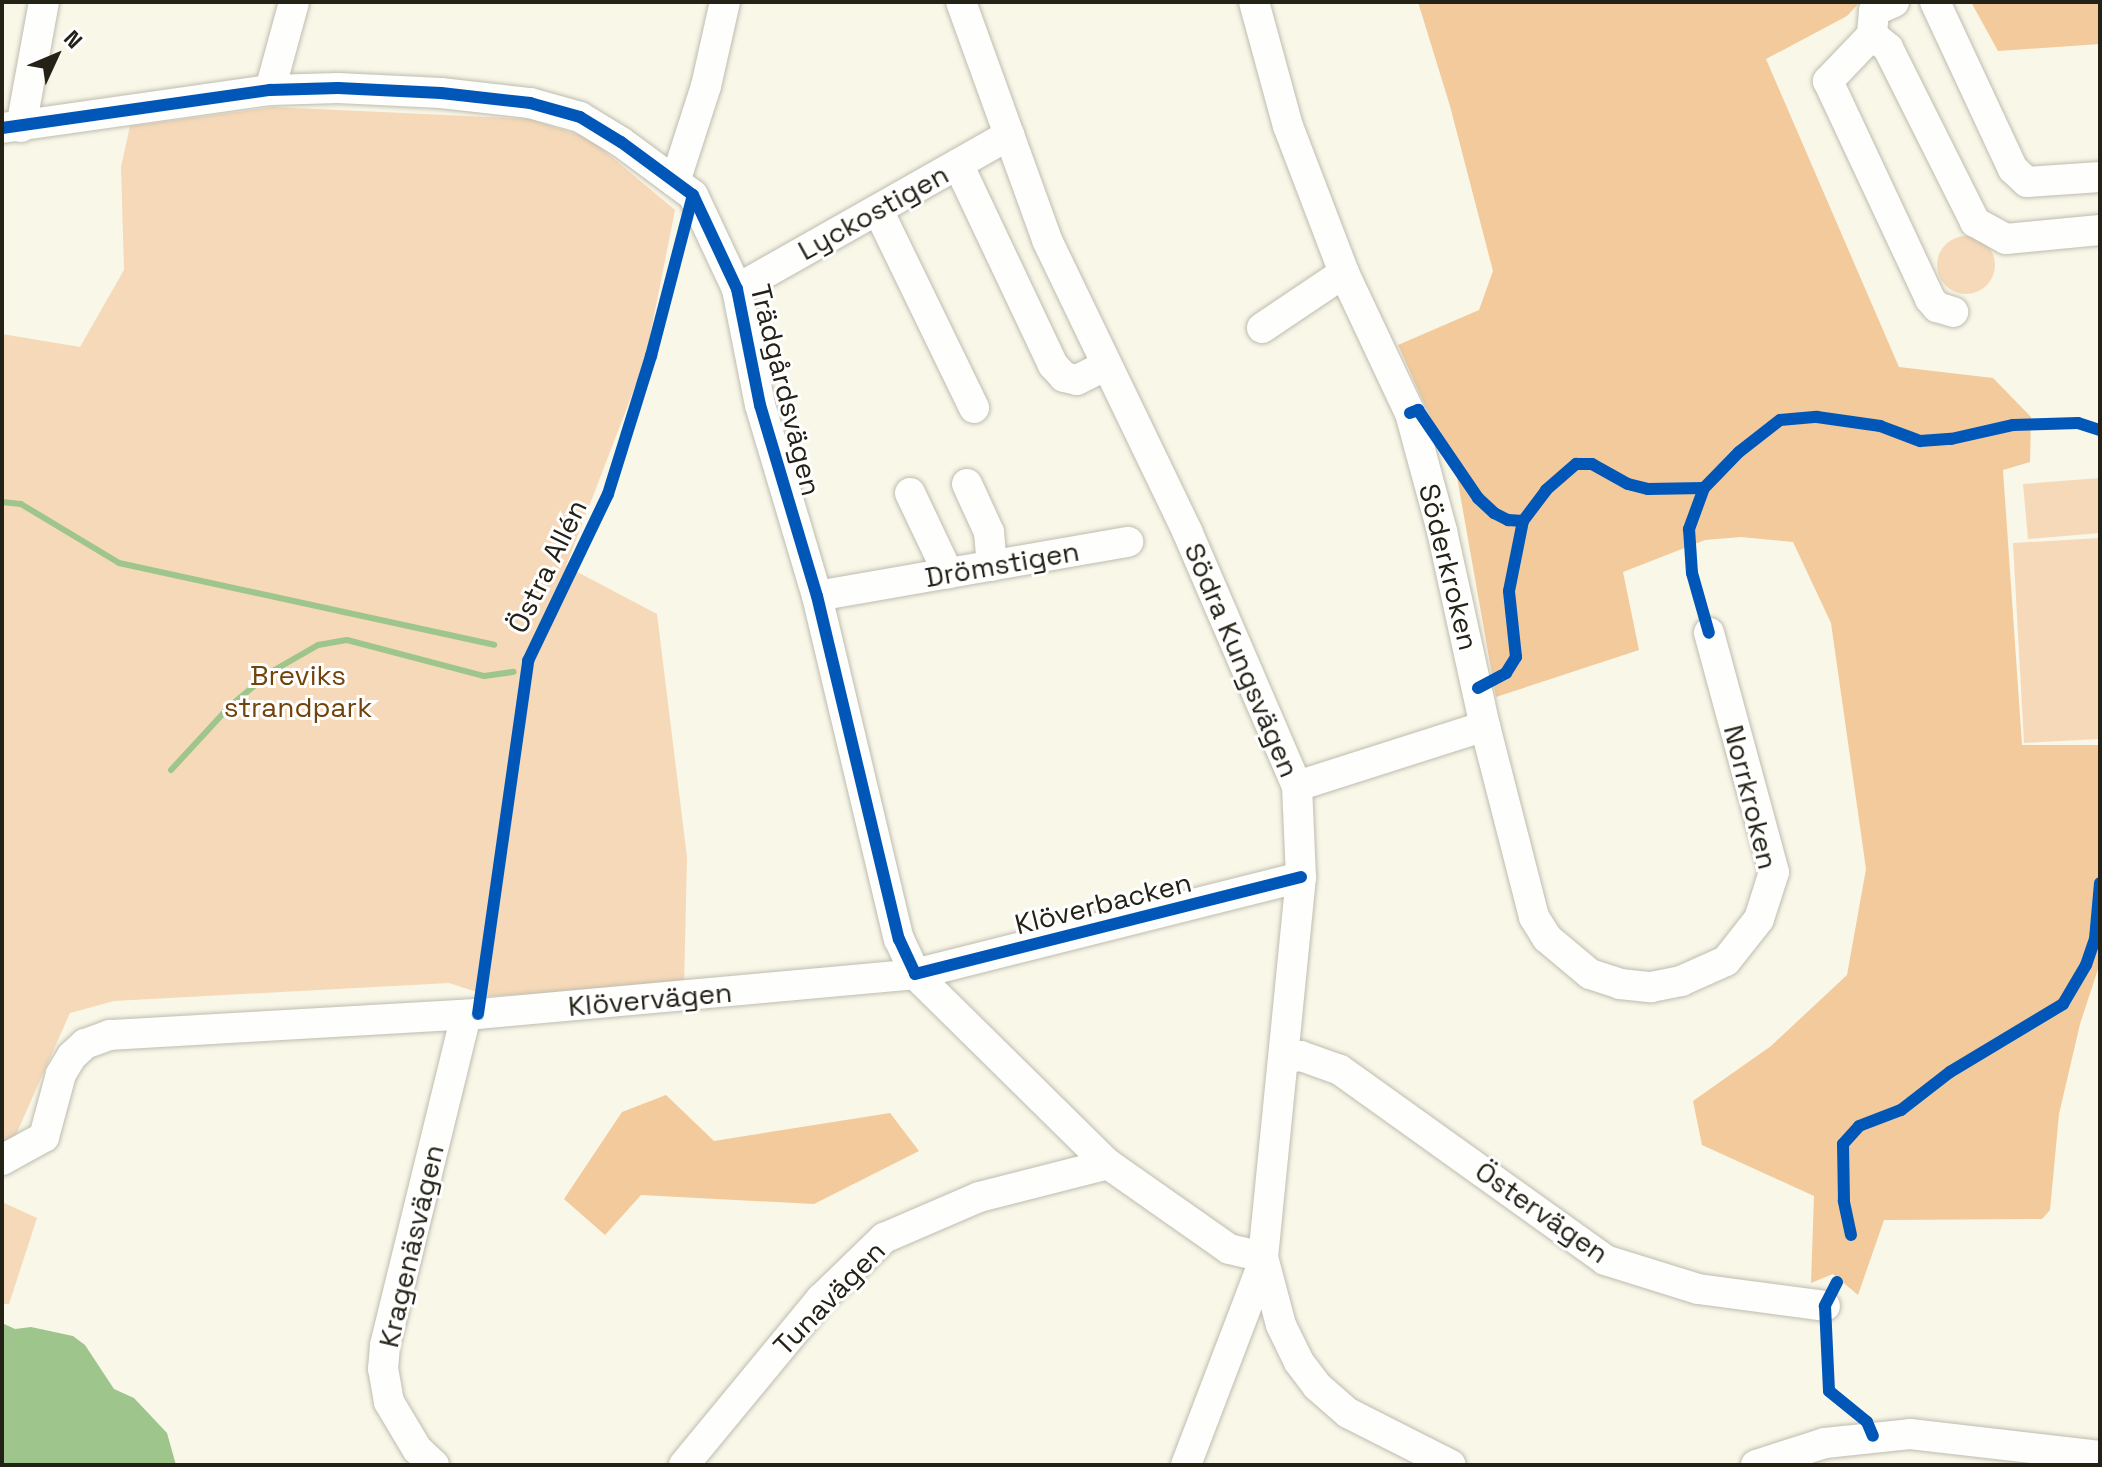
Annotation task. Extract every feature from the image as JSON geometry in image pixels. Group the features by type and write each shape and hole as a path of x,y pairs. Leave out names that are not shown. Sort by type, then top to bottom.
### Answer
{"street":[{"path":"12,128 44,2"},
{"path":"270,90 294,2"},
{"path":"675,182 706,86 725,2"},
{"name":"Södra Kungsvägen","path":"961,2 1047,240 1187,531 1297,786 1301,877 1263,1260 1281,1325 1299,1362 1317,1386 1348,1413 1451,1465"},
{"name":"Söderkroken","path":"1254,2 1288,126 1344,273 1410,413 1442,531 1485,726"},
{"path":"1894,2 1874,11 1872,35 1828,81 1930,299 1937,307 1953,312"},
{"path":"1935,2 2013,169 2027,182 2100,177"},
{"path":"1872,35 1888,48 1975,222 2006,239 2100,230"},
{"name":"Trädgårdsvägen","path":"12,128 270,90 441,93 530,103 580,117 693,195 737,289 760,405 817,596 899,939 915,974"},
{"name":"Lyckostigen","path":"737,289 1009,135"},
{"path":"958,164 1053,365 1064,377 1077,380 1106,365"},
{"path":"878,210 974,408"},
{"path":"1262,328 1344,273"},
{"path":"967,484 989,532 992,566"},
{"path":"910,493 948,573"},
{"name":"Drömstigen","path":"817,596 1128,542"},
{"name":"Norrkroken","path":"1485,726 1534,917 1547,938 1590,974 1620,984 1651,987 1681,981 1726,961 1759,919 1774,872 1709,633"},
{"path":"1297,786 1485,726"},
{"name":"Klöverbacken","path":"915,974 1301,877"},
{"path":"915,974 1108,1164 1229,1249 1263,1260 1186,1465"},
{"name":"Klövervägen","path":"2,1160 44,1137 61,1074 72,1056 85,1044 110,1035 466,1015 915,974"},
{"name":"Kragenäsvägen","path":"434,1465 417,1449 389,1402 383,1369 385,1345 466,1015"},
{"name":"Östervägen","path":"1285,1058 1301,1056 1340,1070 1605,1260 1698,1289 1825,1306"},
{"name":"Tunavägen","path":"684,1465 821,1299 884,1238 979,1197 1108,1164"},
{"path":"1756,1465 1825,1443 1910,1434 2100,1456"}],"green space":[{"name":"Breviks strandpark","path":"274,107 529,119 589,138 675,210 645,361 566,566 657,614 687,857 684,987 489,996 449,983 114,1001 70,1013 2,1166 2,334 80,347 124,270 121,167 130,126"},
{"path":"1966,236 1987,244 1995,265 1987,286 1966,294 1945,286 1937,265 1945,244"},
{"path":"2100,478 2100,533 2028,539 2023,484"},
{"path":"2100,538 2100,739 2024,743 2013,543"},
{"path":"2,1202 37,1218 9,1304 2,1304"}],"shaded area":[{"path":"1418,2 1860,2 1847,16 1766,59 1899,367 1993,378 2031,417 2030,462 2003,470 2022,745 2100,745 2100,963 2080,1024 2059,1114 2050,1210 2042,1219 1884,1220 1858,1295 1833,1274 1811,1283 1814,1196 1702,1145 1693,1101 1771,1046 1847,975 1866,869 1831,623 1793,542 1741,537 1705,540 1623,572 1639,650 1496,697 1457,477 1398,345 1479,310 1493,271 1450,106"},
{"path":"1971,2 2100,2 2100,44 1998,51"},
{"path":"666,1095 714,1141 890,1113 919,1151 814,1204 641,1195 605,1235 564,1199 622,1112"},
{"path":"2,1323 15,1329 31,1327 73,1336 85,1345 114,1389 134,1398 167,1433 176,1465 2,1465"}],"waterway":[{"path":"2,502 21,504 119,563 494,645"},
{"path":"171,770 230,706 271,672 318,645 347,640 484,676 514,672"}],"cycle path":[{"path":"2,128 270,90 338,88 441,93 530,103 580,117 621,142 693,195 737,289 760,405 817,596 899,939 915,974 1301,877"},
{"name":"Östra Allén","path":"478,1014 528,661 608,494 651,356 693,195"},
{"path":"1410,413 1418,410 1478,498 1494,513 1508,520 1523,521 1546,490 1576,464 1592,464 1628,484 1648,489 1704,488 1739,452 1780,420 1817,417 1880,426 1920,441 1951,439 2013,425 2078,423 2100,430"},
{"path":"1704,488 1689,529 1692,573 1709,633"},
{"path":"1478,688 1506,673 1516,657 1509,591 1523,521"},
{"path":"1851,1235 1844,1201 1843,1144 1859,1126 1901,1110 1950,1072 2063,1004 2086,965 2095,939 2100,883"},
{"path":"1837,1282 1825,1306 1829,1391 1867,1422 1873,1436"}]}
